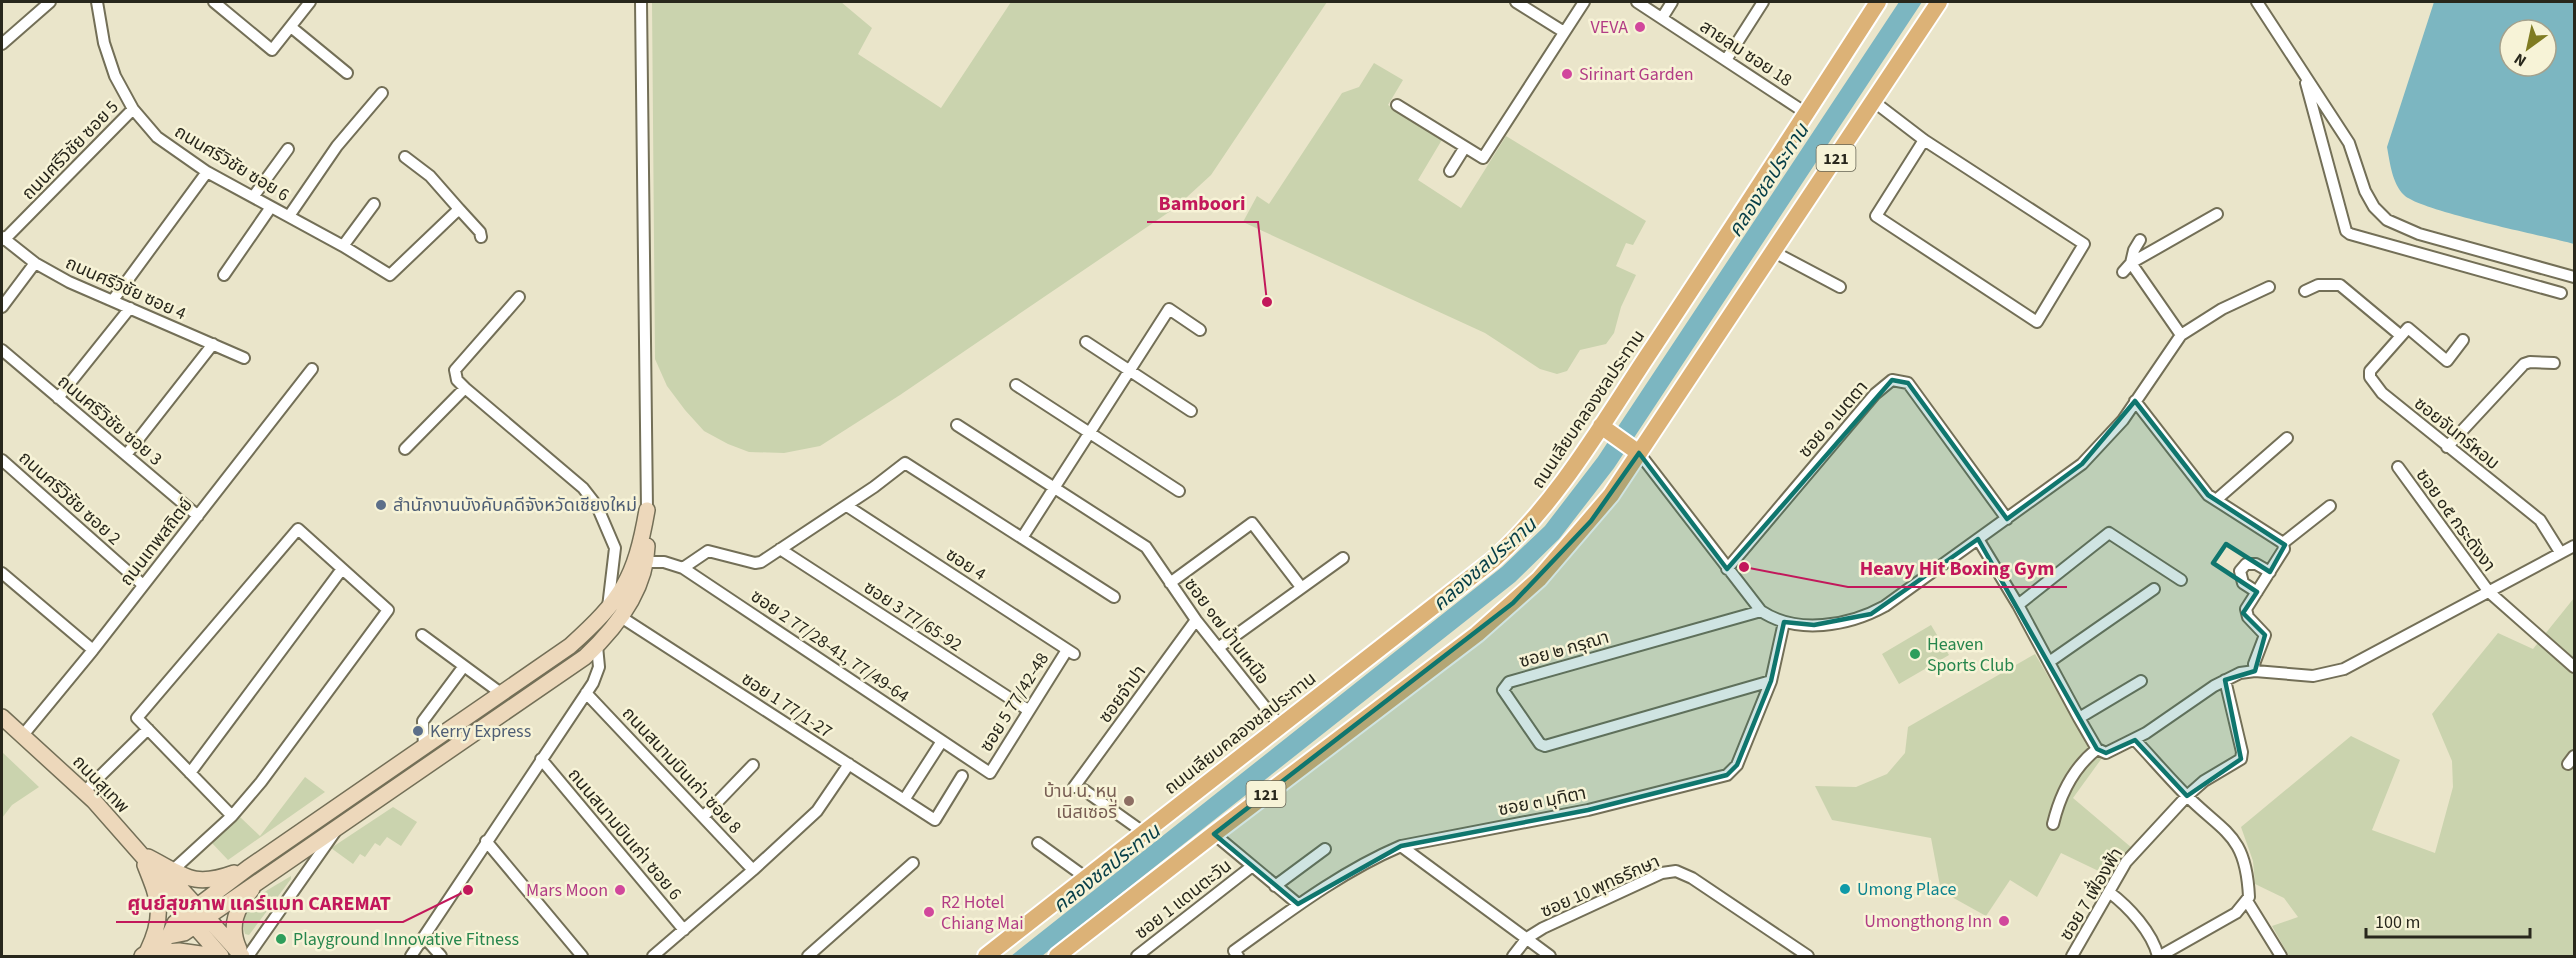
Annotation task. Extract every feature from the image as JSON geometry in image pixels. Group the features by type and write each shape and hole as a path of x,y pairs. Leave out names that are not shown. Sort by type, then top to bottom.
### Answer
{"main road":[{"name":"ถนนเลียบคลองชลประทาน","path":"986,957 1085,877 1281,727 1520,536 1606,430 1878,2"},
{"name":"121","path":"1057,957 1214,834 1468,641 1539,579 1591,521 1636,451 1774,252 1939,2"},
{"path":"1606,430 1636,451"}],"street":[{"path":"2,44 50,2"},
{"name":"ถนนศรีวิชัย ซอย 6","path":"97,2 104,43 115,76 133,109 157,137 207,172 343,246 390,275 459,208"},
{"path":"214,2 272,50 310,2"},
{"path":"145,955 169,936 175,923 196,916 424,748 554,658 590,628 614,613 639,585 646,562 647,510 641,2"},
{"path":"1516,2 1564,32"},
{"path":"1397,105 1483,158 1584,2"},
{"name":"สายลม ซอย 18","path":"1637,2 1806,113"},
{"path":"1662,18 1672,2"},
{"path":"1726,60 1763,2"},
{"path":"2257,2 2349,143 2365,191 2374,207 2387,220 2420,234 2574,277"},
{"path":"291,27 347,73"},
{"path":"2304,74 2346,231 2561,293"},
{"path":"289,216 337,146 382,93"},
{"path":"1873,101 1924,140 2084,244 2037,322 1875,216 1924,140"},
{"name":"ถนนศรีวิชัย ซอย 5","path":"3,239 133,109"},
{"path":"1450,171 1465,147"},
{"path":"253,197 288,149"},
{"path":"405,157 430,176 480,232 481,237"},
{"path":"113,300 207,172"},
{"path":"343,246 374,204"},
{"path":"224,275 271,207"},
{"path":"2123,272 2131,263 2217,214"},
{"name":"ถนนศรีวิชัย ซอย 4","path":"3,239 35,263 69,282 244,358"},
{"path":"2140,240 2134,250 2131,263 2181,334"},
{"path":"1774,252 1840,287"},
{"path":"2,307 35,263"},
{"path":"2305,291 2318,285 2340,285 2400,335 2408,328 2447,361 2463,340"},
{"path":"1636,451 1761,611 1784,622 1814,625 1871,614 2082,464 2106,440 2181,334 2222,309 2269,287"},
{"path":"519,297 455,370 457,380 583,488 597,506 615,548 614,613"},
{"path":"58,398 130,308"},
{"path":"1022,538 1169,309 1200,330"},
{"name":"ซอยจันทร์หอม","path":"2400,335 2370,371 2370,377 2382,393 2540,520 2560,552"},
{"path":"1086,342 1191,411"},
{"path":"126,455 213,344"},
{"name":"ถนนศรีวิชัย ซอย 3","path":"2,350 198,516"},
{"path":"2447,447 2524,364 2554,363"},
{"name":"ถนนเทพสถิตย์","path":"23,735 93,650 312,369"},
{"name":"ซอย ๑ เมตตา","path":"1727,569 1868,402 1892,380 1908,383 2007,519"},
{"path":"1016,385 1179,491"},
{"path":"405,449 465,388"},
{"path":"2135,401 2173,448 2189,474 2216,500 2283,543 2284,549 2246,614 2265,634 2254,664 2255,671"},
{"name":"ซอย ๑๗ บ้านเหนือ","path":"957,425 1146,547 1196,620 1281,727"},
{"path":"2216,500 2288,438"},
{"name":"ถนนศรีวิชัย ซอย 2","path":"2,460 142,585"},
{"path":"683,568 708,551 755,563 847,506 905,463 1114,597"},
{"name":"ซอย ๐๕ กระดังงา","path":"2398,467 2489,592 2574,668"},
{"name":"ซอย 4","path":"847,506 1070,652"},
{"path":"2283,543 2330,506"},
{"path":"140,853 171,877 212,882 254,874 339,827 570,668 599,644 638,555 647,510"},
{"path":"1170,583 1252,523 1301,587"},
{"path":"232,816 137,718 298,530 388,610 261,782 232,816 171,877 171,899 196,916 242,957"},
{"path":"2018,605 2109,533 2181,580"},
{"path":"1978,539 2018,605 2097,749 2106,753 2135,740 2225,680 2240,673 2255,671 2313,676 2326,675 2344,669 2574,546"},
{"name":"ซอย 3 77/65-92","path":"780,549 1028,710"},
{"path":"1218,648 1343,558"},
{"name":"ซอย 2 77/28-41, 77/49-64","path":"646,562 664,562 683,568 990,773"},
{"path":"2257,592 2242,583 2240,571 2246,564 2256,564 2270,572"},
{"path":"190,773 342,569"},
{"path":"2,573 93,650"},
{"path":"2049,662 2154,589"},
{"name":"ซอย ๒ กรุณา","path":"1761,611 1509,681 1503,690 1540,744 1545,746 1771,681"},
{"name":"ซอย 1 77/1-27","path":"614,613 935,820 962,776"},
{"name":"ซอยจำปา","path":"1143,832 1079,788 1196,620"},
{"name":"ซอย ๓ มุทิตา","path":"1238,957 1234,951 1298,904 1376,856 1401,846 1588,810 1727,775 1737,765 1771,681 1784,622"},
{"path":"411,957 586,693 599,667 599,644 590,628"},
{"path":"422,635 502,694"},
{"name":"ซอย 5 77/42-48","path":"990,773 1028,710 1070,652"},
{"path":"424,748 423,721 464,666"},
{"name":"ซอย 7 เฟื่องฟ้า","path":"2072,957 2127,862 2187,796 2204,781 2241,759 2242,752 2225,680"},
{"path":"2079,718 2141,681"},
{"name":"ถนนสนามบินเก่า ซอย 8","path":"586,693 753,870"},
{"name":"ถนนสุเทพ","path":"2,717 84,792 140,853"},
{"path":"84,792 148,729"},
{"path":"2135,740 2187,796 2232,835 2246,869 2248,899 2281,957"},
{"path":"904,800 942,741"},
{"path":"2053,824 2057,807 2075,772 2097,749"},
{"name":"ถนนสนามบินเก่า ซอย 6","path":"542,759 684,930"},
{"path":"653,957 817,811 849,764"},
{"path":"703,817 753,765"},
{"path":"248,957 339,827"},
{"path":"1214,834 1298,904"},
{"path":"486,842 582,957"},
{"path":"1038,843 1085,877"},
{"path":"1401,846 1550,957"},
{"path":"1275,886 1326,849"},
{"path":"140,853 156,892 160,919 145,955"},
{"path":"808,957 914,863"},
{"name":"ซอย 1 แดนตะวัน","path":"1137,957 1251,867"},
{"name":"ซอย 10 พุทธรักษา","path":"1527,938 1662,873 1676,871 1692,878 1808,957"},
{"path":"242,957 235,940 234,920 254,874"},
{"path":"2109,892 2123,903 2155,945 2159,957 2236,913 2248,899"},
{"path":"196,916 221,957"},
{"path":"424,937 441,957"},
{"path":"1513,957 1527,938"},
{"path":"145,955 179,951 215,957"}],"highlighted area":[{"path":"1892,380 1908,383 2007,519 2082,464 2135,401 2208,495 2285,545 2270,572 2226,544 2213,563 2257,592 2243,613 2265,635 2255,671 2225,680 2241,759 2187,796 2135,740 2106,753 2097,749 1978,539 1871,614 1814,625 1784,622 1771,681 1737,765 1727,775 1588,810 1401,846 1298,904 1214,834 1513,603 1591,521 1639,453 1727,569"}],"green space":[{"path":"652,2 841,2 872,28 858,54 941,108 1011,2 1327,2 1211,175 1175,208 900,395 820,446 784,453 749,452 704,431 667,386 655,359"},
{"path":"1374,63 1403,80 1388,105 1443,138 1418,180 1461,208 1506,136 1646,221 1633,245 1626,243 1616,266 1636,275 1621,307 1614,333 1606,344 1580,350 1567,371 1557,374 1540,369 1485,333 1243,222 1257,196 1269,204 1342,93 1359,87"},
{"path":"2574,598 2574,956 2289,956 2272,926 2298,917 2284,898 2255,884 2253,861 2241,827 2351,736 2400,760 2372,830 2435,853 2453,787 2452,761 2432,714 2498,633 2533,649"},
{"name":"Heaven Sports Club","path":"1931,625 1949,655 1899,684 1882,654"},
{"path":"2035,654 2082,734 2102,758 2073,798 2132,848 2111,877 2061,853 2037,897 2010,880 1986,916 1941,891 1931,838 1832,820 1815,786 1856,787 1887,774 1905,753 1908,727"},
{"path":"2,752 39,787 12,805 2,818"},
{"path":"417,758 421,761 226,893 224,890"},
{"path":"305,777 325,792 228,860 211,842 240,817 260,836"},
{"path":"393,807 417,822 401,846 387,837 380,846 375,843 365,857 360,854 353,864 331,848"},
{"path":"291,876 249,935 245,934 243,923 250,906 264,892"}],"water":[{"path":"1899,2 1922,2 1614,468 1559,539 1515,582 1042,956 1011,956 1502,567 1545,526 1598,457"},
{"path":"2434,2 2574,2 2574,244 2457,215 2415,201 2400,190 2392,172 2387,147"}],"place":[{"name":"VEVA","path":"1640,27"},
{"name":"Sirinart Garden","path":"1567,74"},
{"name":"Bamboori","path":"1267,302"},
{"name":"สำนักงานบังคับคดีจังหวัดเชียงใหม่","path":"381,505"},
{"name":"Heavy Hit Boxing Gym","path":"1744,567"},
{"name":"Heaven Sports Club","path":"1915,654"},
{"name":"Kerry Express","path":"418,731"},
{"name":"บ้าน น. หนู เนิสเซอรี่","path":"1129,801"},
{"name":"Umong Place","path":"1845,889"},
{"name":"ศูนย์สุขภาพ แคร์แมท CAREMAT","path":"468,890"},
{"name":"Mars Moon","path":"620,890"},
{"name":"R2 Hotel Chiang Mai","path":"929,912"},
{"name":"Umongthong Inn","path":"2004,921"},
{"name":"Playground Innovative Fitness","path":"281,939"}],"water label":[{"name":"คลองชลประทาน","path":"1768,180"},
{"name":"คลองชลประทาน","path":"1484,564"},
{"name":"คลองชลประทาน","path":"1106,868"}]}
